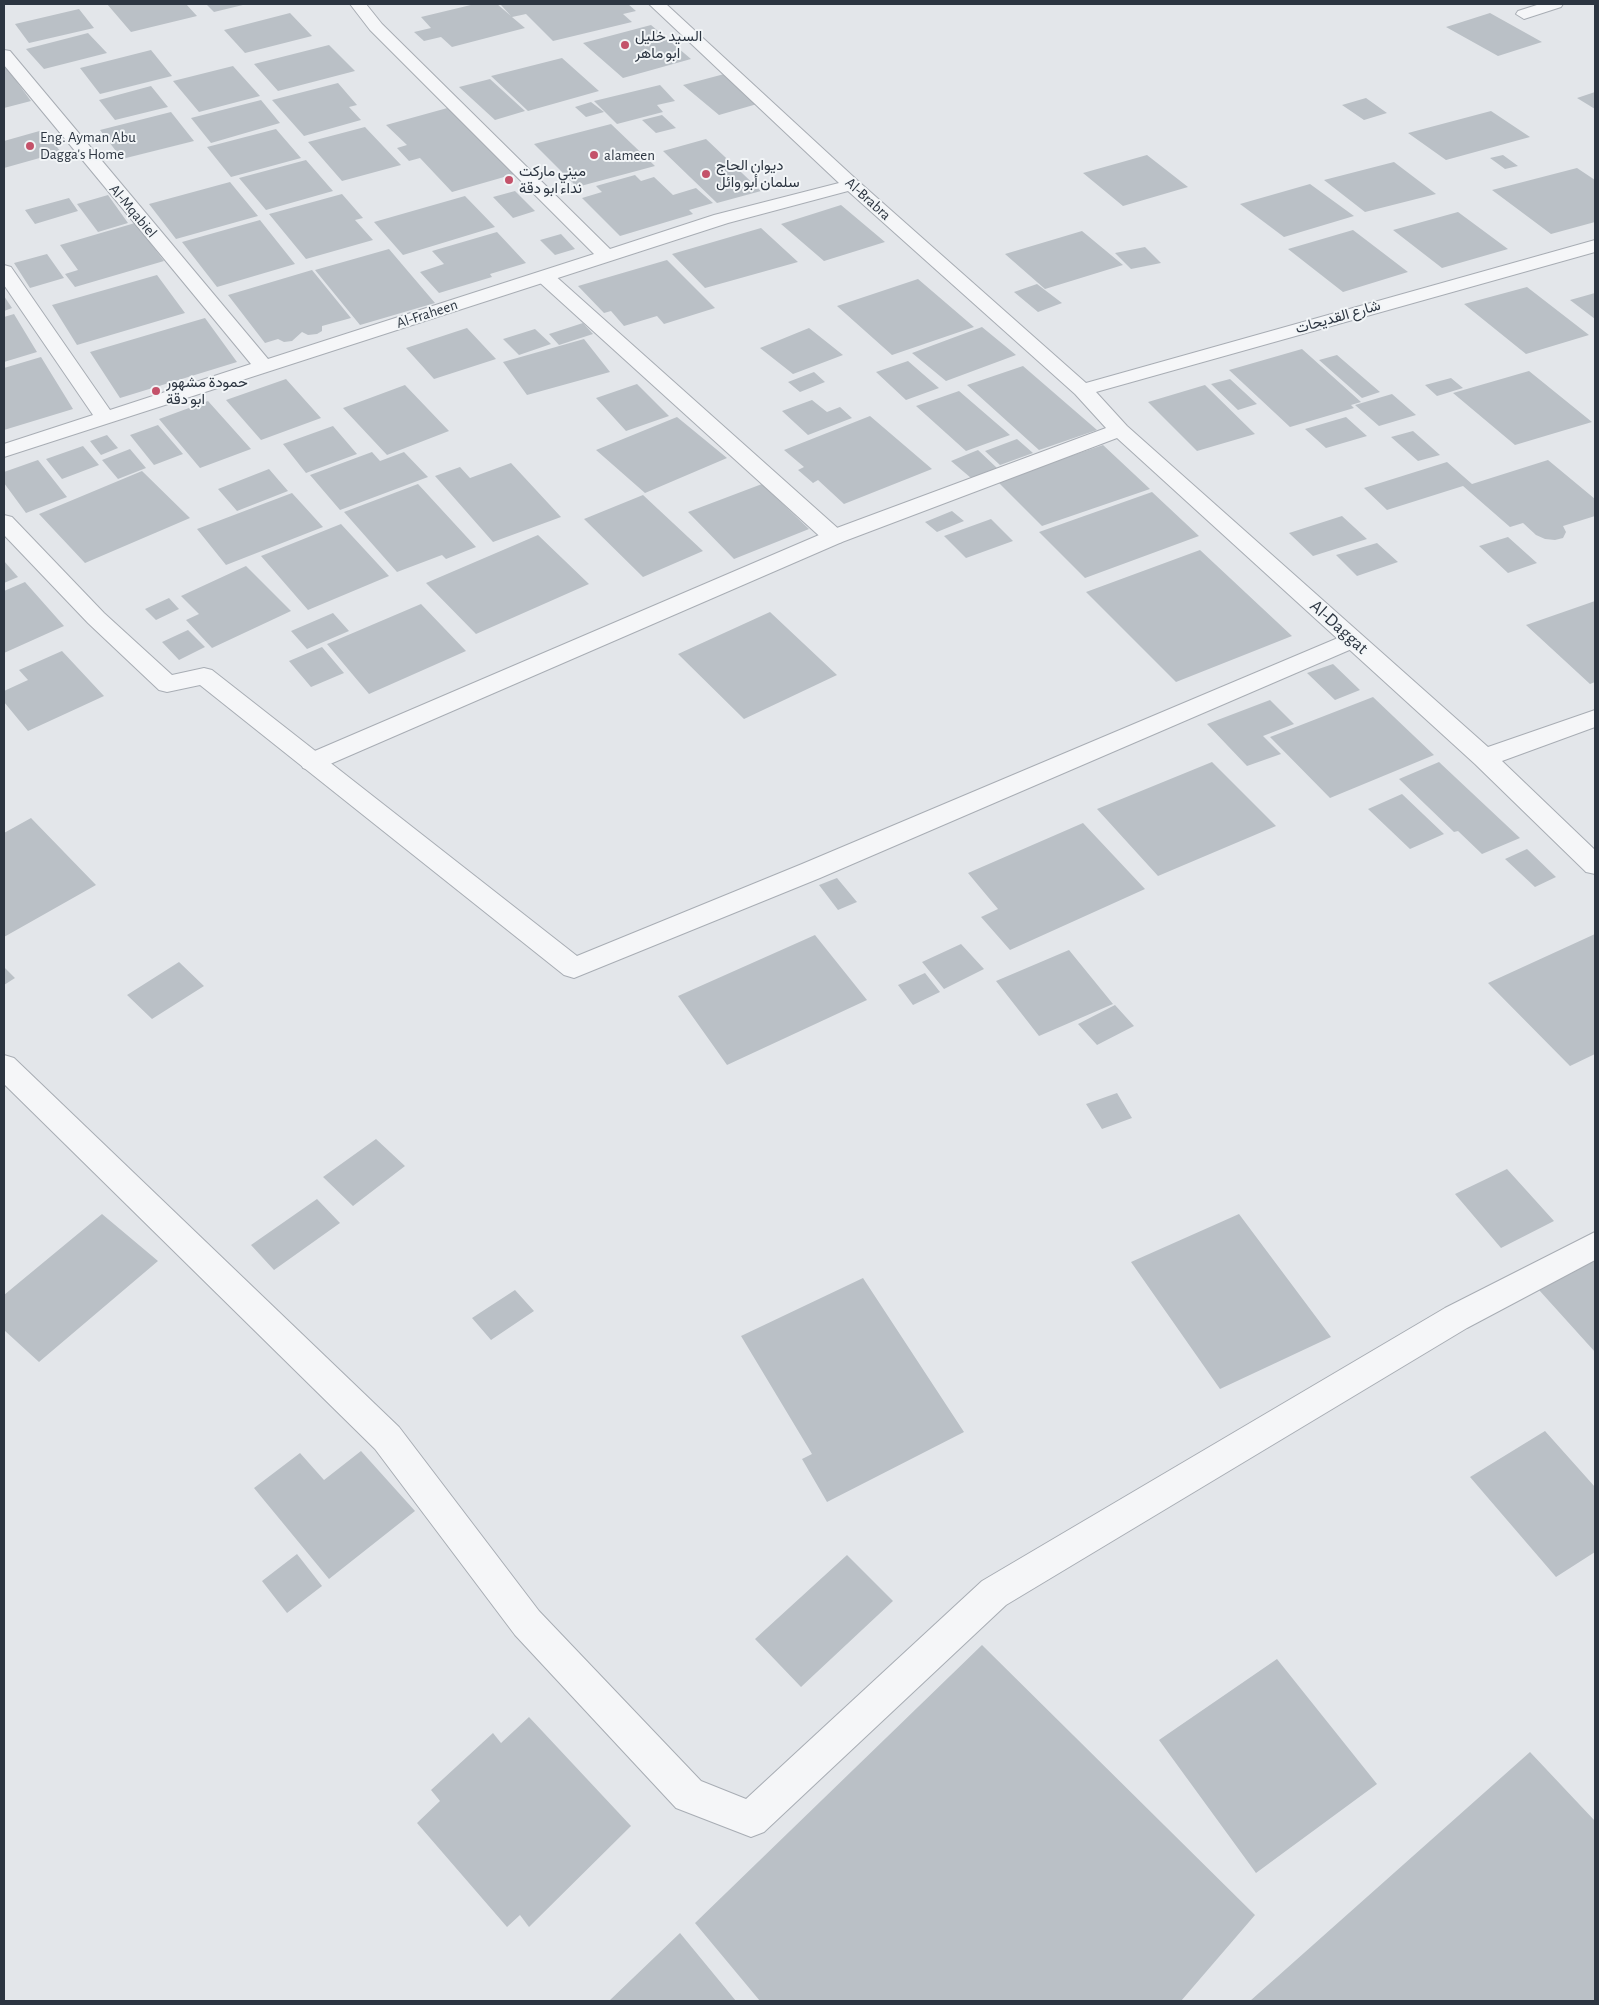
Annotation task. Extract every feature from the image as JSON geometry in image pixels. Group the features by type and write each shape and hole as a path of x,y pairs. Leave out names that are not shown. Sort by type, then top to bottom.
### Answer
{"street":[{"path":"358,4 376,27 608,257"},
{"name":"Al-Brabra","path":"657,4 852,185 1082,390"},
{"path":"1524,14 1555,4"},
{"name":"Al-Mqabiel","path":"4,55 264,366"},
{"name":"Al-Fraheen","path":"4,451 721,219 852,185"},
{"name":"شارع القديحات","path":"1082,390 1595,246"},
{"path":"4,271 106,419"},
{"path":"545,277 834,537"},
{"name":"Al-Daggat","path":"1082,390 1120,430 1484,758 1595,865"},
{"path":"312,762 834,537 1120,430"},
{"path":"4,522 96,618 167,684 204,676 574,968 811,871 1353,640"},
{"path":"1484,758 1595,718"},
{"path":"4,1066 387,1438 527,1623 689,1795 751,1819 994,1593 1456,1318 1595,1245"}],"building":[{"path":"107,4 186,4 197,16 131,32"},
{"path":"206,4 247,4 214,12"},
{"path":"475,4 497,4 511,16 501,5 628,4 636,11 623,14 632,22 553,41 526,14 512,17 525,28 452,47 441,37 424,41 414,32 431,28 421,17"},
{"path":"79,9 94,28 29,43 15,24"},
{"path":"290,13 312,36 245,53 224,30"},
{"path":"1490,13 1542,42 1498,56 1446,27"},
{"path":"651,25 691,59 623,78 583,43"},
{"path":"88,33 107,53 44,69 26,49"},
{"path":"329,45 355,71 278,91 254,64"},
{"path":"151,50 172,76 100,94 80,68"},
{"path":"562,58 599,91 528,111 491,76"},
{"path":"233,66 260,96 199,112 173,81"},
{"path":"4,67 6,67 31,101 4,108"},
{"path":"728,73 764,102 719,115 683,85"},
{"path":"490,79 525,111 495,120 459,87"},
{"path":"338,83 357,105 349,107 361,120 304,136 272,100"},
{"path":"660,85 675,101 657,105 663,112 617,124 594,101"},
{"path":"151,86 168,107 115,120 99,100"},
{"path":"1595,92 1595,109 1577,98"},
{"path":"1366,98 1387,113 1364,120 1342,105"},
{"path":"261,100 280,123 211,143 191,118"},
{"path":"591,102 604,112 586,117 575,107"},
{"path":"451,107 518,173 452,192 420,158 409,161 397,148 407,145 386,125"},
{"path":"1491,111 1530,137 1446,160 1408,133"},
{"path":"171,112 194,141 122,159 100,130"},
{"path":"662,115 676,128 656,133 642,120"},
{"name":"alameen","path":"611,124 655,166 577,187 534,144"},
{"path":"365,127 401,165 342,181 308,142"},
{"path":"276,129 301,158 231,177 207,147"},
{"name":"Eng. Ayman Abu Dagga's Home","path":"43,130 61,152 4,168 4,141"},
{"path":"706,139 761,191 717,203 663,151"},
{"path":"1147,155 1188,187 1123,206 1083,173"},
{"path":"1503,155 1518,166 1505,169 1490,158"},
{"path":"306,160 333,191 266,210 239,178"},
{"path":"1394,162 1436,194 1365,212 1324,180"},
{"path":"1577,168 1595,180 1595,222 1551,234 1492,190"},
{"path":"635,175 641,181 654,177 673,195 696,188 713,203 689,210 693,214 620,236 582,198 602,192 596,186"},
{"path":"230,182 258,216 176,239 149,204"},
{"path":"1310,184 1354,216 1284,237 1240,204"},
{"path":"515,191 535,211 513,218 493,197"},
{"path":"342,194 363,218 355,220 373,240 306,259 269,214"},
{"path":"108,195 128,223 98,232 77,204"},
{"path":"465,196 495,227 403,255 374,222"},
{"path":"69,198 78,211 35,224 25,210"},
{"path":"841,205 885,242 824,261 781,224"},
{"path":"1458,212 1508,249 1442,268 1393,230"},
{"path":"260,220 295,264 217,287 182,242"},
{"path":"135,223 164,261 75,287 65,274 78,270 60,245"},
{"path":"761,228 798,262 705,288 672,254"},
{"path":"1353,230 1408,272 1343,292 1288,249"},
{"path":"1082,231 1123,265 1045,289 1005,254"},
{"path":"497,232 526,263 490,274 492,277 439,293 420,272 444,264 432,251"},
{"path":"561,234 575,249 555,255 540,240"},
{"path":"1145,247 1161,263 1131,269 1115,253"},
{"path":"389,249 435,303 360,325 315,270"},
{"path":"47,254 64,278 30,288 14,263"},
{"path":"667,260 715,308 664,324 657,316 624,326 611,311 604,313 578,286"},
{"path":"312,270 351,318 322,326 322,331 317,334 308,335 302,332 292,341 284,342 278,339 265,343 228,295"},
{"path":"157,275 185,313 77,345 52,305"},
{"path":"918,279 974,327 892,355 837,306"},
{"path":"1037,284 1062,303 1038,312 1014,292"},
{"path":"1527,287 1589,335 1526,354 1464,304"},
{"path":"1595,293 1595,319 1570,300"},
{"path":"4,296 12,308 4,311"},
{"path":"14,314 37,352 4,362 4,317"},
{"path":"205,318 237,362 120,398 90,352"},
{"path":"583,323 593,334 559,345 549,334"},
{"path":"982,327 1016,355 946,381 912,353"},
{"path":"467,328 496,359 434,379 406,348"},
{"path":"809,328 843,355 793,374 760,348"},
{"path":"535,329 551,344 519,355 503,339"},
{"path":"584,339 610,372 527,395 503,362"},
{"path":"1302,349 1361,402 1351,405 1354,408 1290,427 1229,370"},
{"path":"1337,355 1380,392 1362,398 1319,360"},
{"path":"41,357 73,409 4,430 4,368"},
{"path":"908,361 939,388 906,400 876,372"},
{"path":"1023,366 1097,430 1039,450 967,385"},
{"path":"1529,371 1592,422 1515,445 1453,393"},
{"path":"814,372 825,382 800,392 788,382"},
{"path":"1451,378 1463,388 1437,396 1425,385"},
{"path":"286,379 321,418 261,440 226,400"},
{"path":"1230,379 1257,404 1238,410 1211,384"},
{"path":"637,384 669,416 626,431 596,398"},
{"path":"405,385 449,431 387,455 343,408"},
{"path":"1205,385 1255,434 1197,451 1148,402"},
{"path":"959,391 1010,435 966,451 916,406"},
{"path":"1392,394 1416,415 1379,426 1355,405"},
{"path":"812,400 827,412 840,407 852,418 808,435 782,411"},
{"path":"208,401 251,449 200,468 159,419"},
{"path":"870,416 932,469 844,504 818,480 813,483 798,470 804,467 784,450"},
{"path":"677,417 727,458 645,493 596,450"},
{"path":"1346,417 1367,436 1326,448 1305,429"},
{"path":"158,425 183,454 154,465 130,435"},
{"path":"333,426 357,454 306,473 283,444"},
{"path":"1413,431 1440,455 1418,461 1391,437"},
{"path":"107,435 118,448 101,455 90,441"},
{"path":"1017,439 1033,453 1000,465 985,451"},
{"path":"1103,445 1150,489 1042,526 997,481"},
{"path":"83,446 99,465 62,479 46,459"},
{"path":"130,449 146,468 118,479 102,460"},
{"path":"978,450 997,468 971,478 951,461"},
{"path":"372,452 380,461 404,452 428,477 340,510 310,475"},
{"path":"38,460 67,497 26,513 4,483 4,472"},
{"path":"1548,460 1595,499 1595,516 1563,526 1566,532 1563,538 1555,540 1545,539 1536,535 1523,523 1510,527 1463,486 1387,510 1364,488 1447,462 1472,484"},
{"path":"511,463 561,517 493,542 435,476 460,467 470,478"},
{"path":"269,469 288,491 237,511 218,489"},
{"path":"142,471 190,518 85,563 39,514"},
{"path":"418,484 476,547 446,559 442,555 397,572 344,512"},
{"path":"762,484 809,529 734,559 688,512"},
{"path":"1152,492 1199,536 1085,578 1039,532"},
{"path":"292,493 323,527 226,565 197,529"},
{"path":"643,495 703,551 643,577 584,519"},
{"path":"952,511 964,521 937,532 925,522"},
{"path":"1342,516 1367,539 1313,556 1289,533"},
{"path":"991,519 1013,541 966,558 944,536"},
{"path":"341,524 389,576 308,610 261,556"},
{"path":"538,535 589,584 476,634 426,583"},
{"path":"1508,537 1537,563 1508,573 1479,546"},
{"path":"1377,543 1398,562 1357,576 1336,555"},
{"path":"1200,550 1292,636 1176,682 1086,592"},
{"path":"4,561 18,577 4,583"},
{"path":"246,566 291,611 212,648 186,620 199,614 181,596"},
{"path":"25,582 64,626 4,653 4,591"},
{"path":"169,598 179,609 156,620 145,609"},
{"path":"1595,601 1595,682 1590,684 1526,625"},
{"path":"421,604 466,651 369,694 327,644"},
{"path":"770,612 837,675 744,719 678,654"},
{"path":"333,613 349,631 307,649 291,631"},
{"path":"188,630 205,647 179,660 162,642"},
{"path":"322,647 344,673 311,687 289,661"},
{"path":"62,651 104,696 28,731 4,702 4,691 28,680 19,670"},
{"path":"1333,664 1360,690 1335,700 1307,673"},
{"path":"1373,697 1434,755 1330,798 1270,737"},
{"path":"1270,700 1294,724 1263,736 1281,754 1247,766 1207,724"},
{"path":"1212,762 1276,826 1158,876 1097,809"},
{"path":"1439,762 1520,838 1482,854 1458,831 1454,832 1399,779"},
{"path":"1402,794 1444,834 1410,849 1368,809"},
{"path":"31,818 96,885 4,937 4,833"},
{"path":"1083,823 1145,889 1010,950 981,917 998,909 968,873"},
{"path":"1527,849 1556,877 1535,887 1505,859"},
{"path":"837,878 857,902 838,910 819,885"},
{"path":"1595,934 1595,1054 1570,1066 1488,983"},
{"path":"815,935 867,1000 727,1065 678,996"},
{"path":"961,944 984,969 944,989 922,962"},
{"path":"1069,950 1113,1004 1039,1036 996,981"},
{"path":"179,962 204,986 152,1019 127,995"},
{"path":"4,967 15,978 4,985"},
{"path":"925,973 940,992 913,1005 898,985"},
{"path":"1115,1005 1134,1026 1097,1045 1078,1024"},
{"path":"1117,1093 1132,1118 1102,1129 1086,1104"},
{"path":"376,1139 405,1166 353,1206 323,1177"},
{"path":"1507,1169 1554,1221 1501,1248 1455,1194"},
{"path":"317,1199 340,1223 274,1270 251,1245"},
{"path":"102,1214 158,1261 39,1362 4,1330 4,1295"},
{"path":"1239,1214 1331,1337 1220,1389 1131,1262"},
{"path":"1593,1261 1595,1263 1595,1352 1539,1290"},
{"path":"863,1278 964,1432 827,1502 802,1459 812,1454 741,1336"},
{"path":"515,1290 534,1311 491,1340 472,1318"},
{"path":"1545,1431 1595,1487 1595,1552 1556,1577 1470,1477"},
{"path":"361,1451 415,1511 329,1579 254,1488 300,1453 324,1480"},
{"path":"297,1554 322,1586 287,1613 262,1581"},
{"path":"847,1555 893,1601 801,1687 755,1639"},
{"path":"982,1645 1255,1915 1181,2001 760,2001 695,1923"},
{"path":"1277,1659 1377,1784 1256,1873 1159,1740"},
{"path":"529,1717 631,1826 529,1927 520,1915 507,1927 417,1823 440,1801 431,1790 493,1733 501,1743"},
{"path":"1530,1752 1595,1821 1595,2001 1250,2001"},
{"path":"680,1933 736,2001 609,2001"}],"place":[{"name":"السيد خليل ابو ماهر","path":"625,45"},
{"name":"Eng. Ayman Abu Dagga's Home","path":"30,146"},
{"name":"alameen","path":"594,155"},
{"name":"ديوان الحاج سلمان أبو وائل","path":"706,174"},
{"name":"ميني ماركت نداء ابو دقة","path":"509,180"},
{"name":"حمودة مشهور ابو دقة","path":"156,391"}]}
